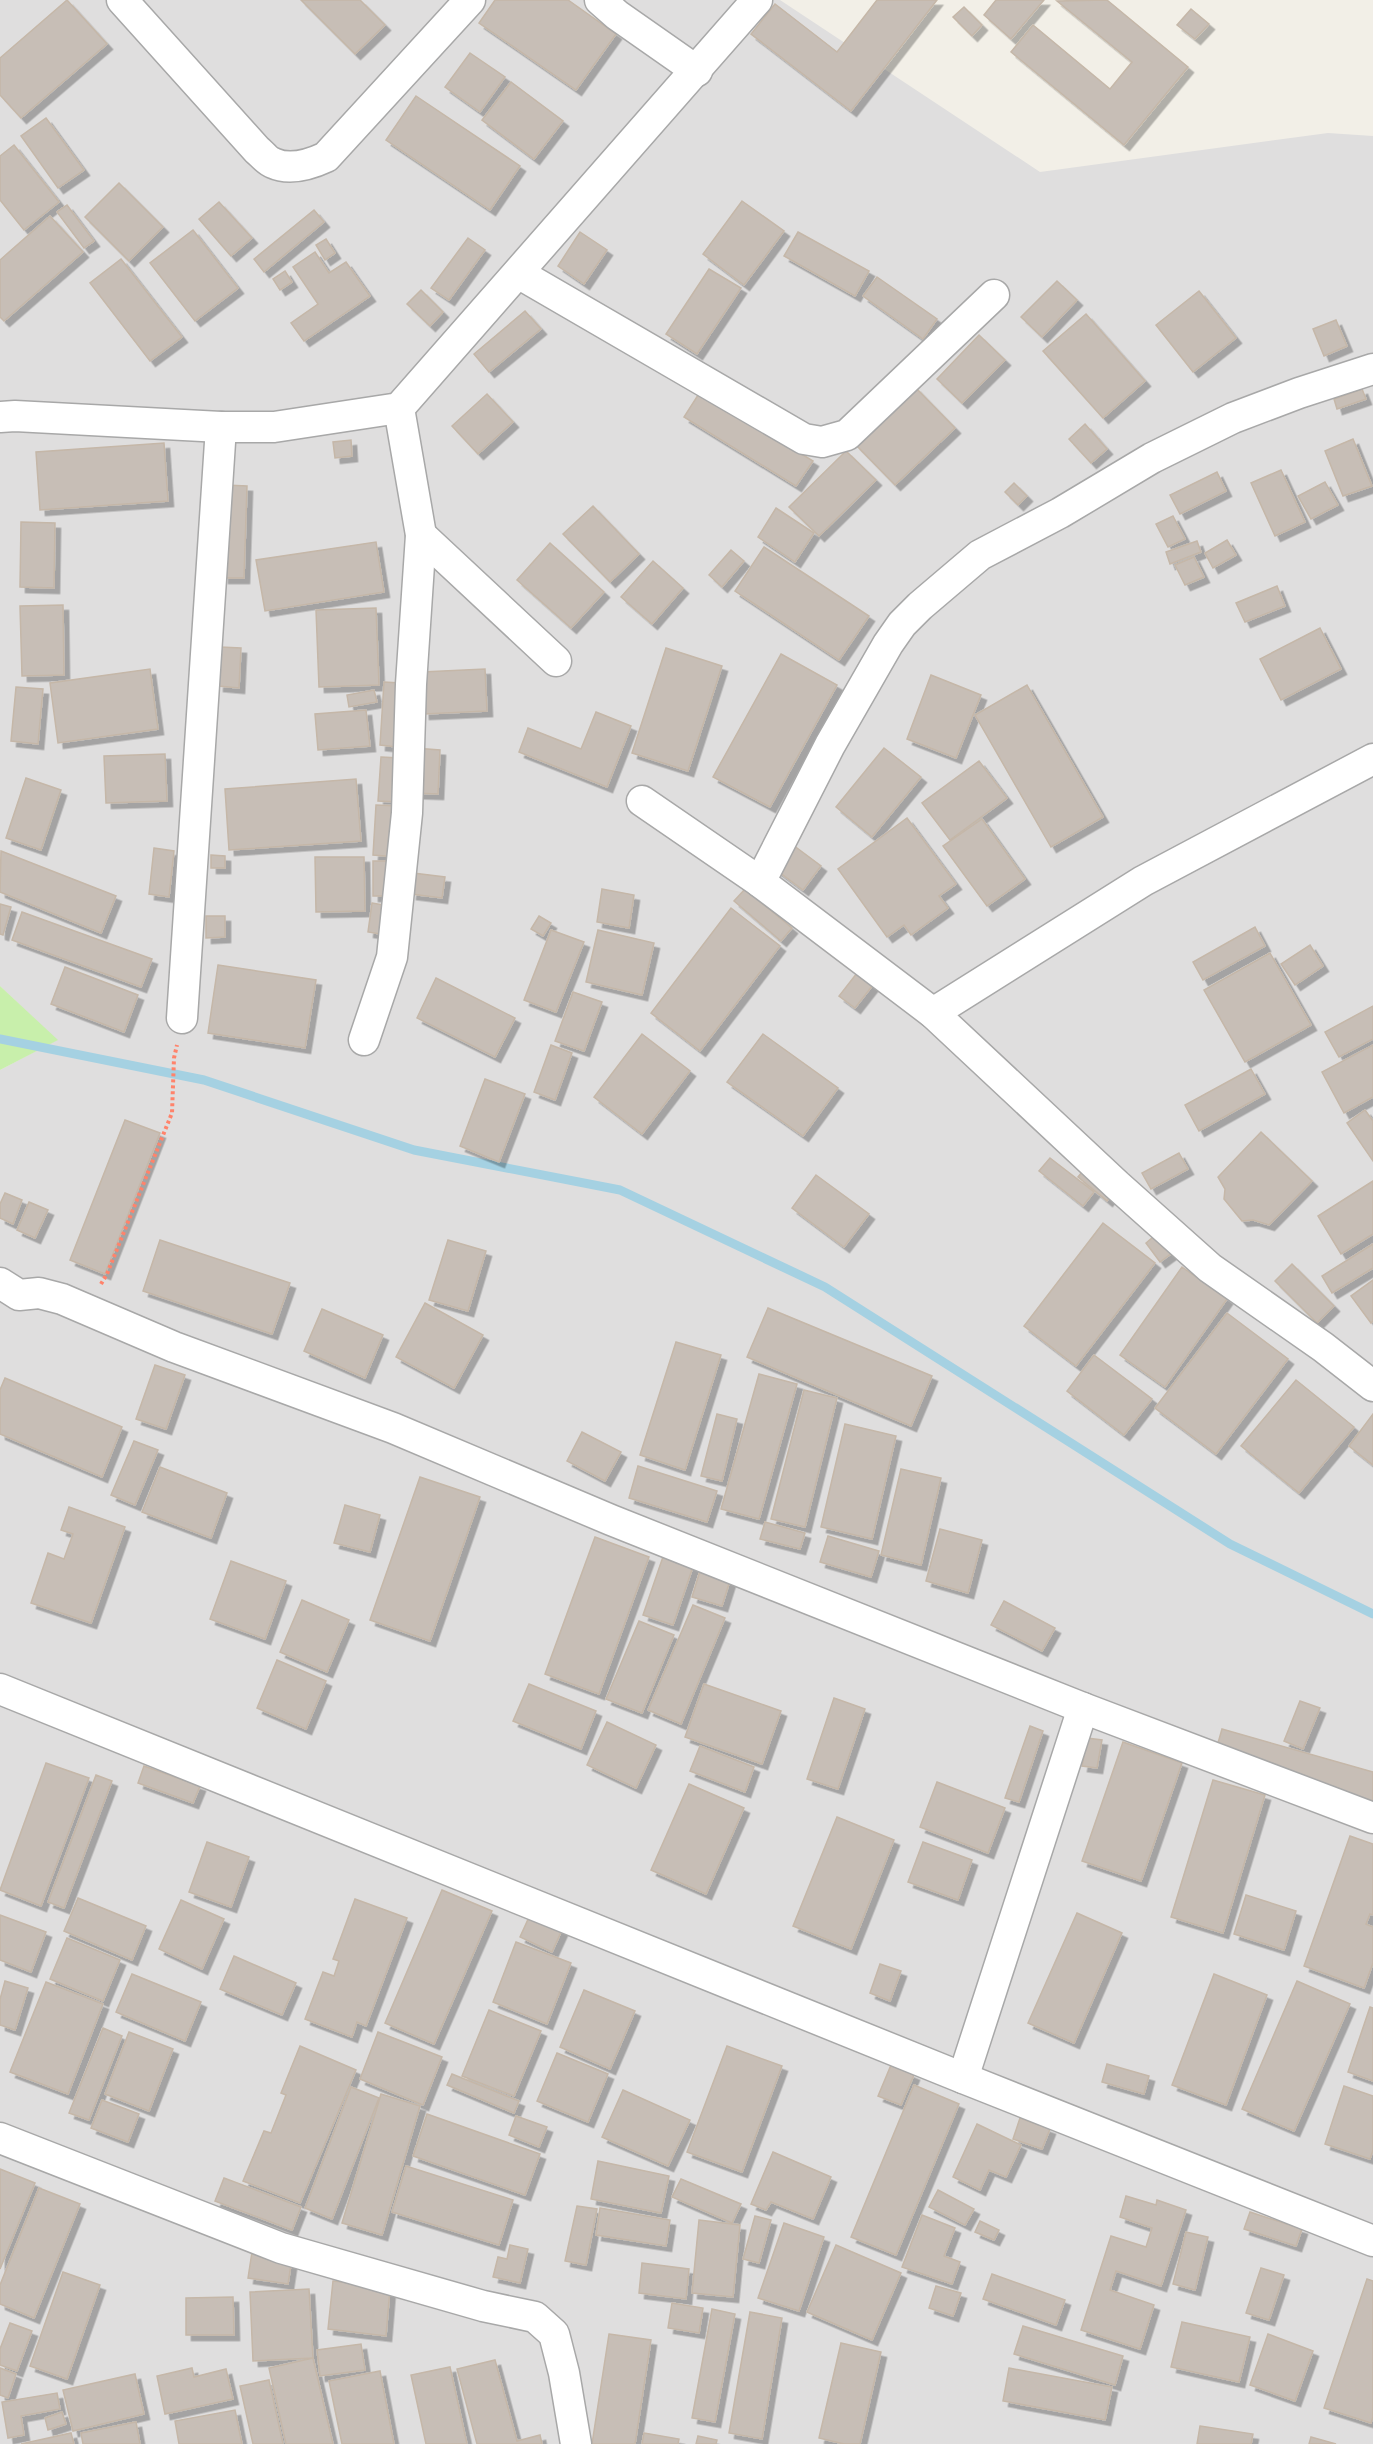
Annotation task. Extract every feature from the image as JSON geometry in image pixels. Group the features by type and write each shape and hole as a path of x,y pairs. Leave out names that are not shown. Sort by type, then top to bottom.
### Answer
{"street":[{"path":"122,0 257,150 273,163 293,167 312,164 326,157 470,0"},
{"path":"600,0 617,15 697,71"},
{"path":"5,412 221,427 274,428 399,408 757,0"},
{"path":"518,273 804,439 822,442 847,435 994,296"},
{"path":"760,882 830,744 888,644 902,624 920,606 980,555 1060,513 1152,458 1233,417 1373,369"},
{"path":"364,1040 393,957 407,813 411,684 421,535 399,408"},
{"path":"182,1018 221,427"},
{"path":"421,535 556,661"},
{"path":"933,1013 1143,881 1371,763"},
{"path":"642,801 760,882 933,1013 1117,1185 1210,1268 1323,1347 1373,1386"},
{"path":"6,1296 39,1293 84,1309 174,1347 393,1428 622,1525 1083,1708 1373,1818"},
{"path":"0,1689 1373,2241"},
{"path":"963,2078 1083,1708"},
{"path":"0,2138 281,2248 483,2306 535,2317 554,2334 564,2373 576,2444"}],"path":[{"path":"84,1309 107,1274 172,1113 174,1058"}],"shaded area":[{"path":"0,0 780,0 1040,172 1328,133 1373,136 1373,2444 0,2444 0,1070 57,1040 0,986"}],"green space":[{"path":"0,986 58,1040 0,1070"}],"building":[{"path":"67,0 107,44 21,118 0,95 0,58"},
{"path":"301,0 360,0 385,25 355,54"},
{"path":"495,0 568,0 616,34 576,90 479,23"},
{"path":"877,0 937,0 851,111 751,34 775,4 837,52"},
{"path":"996,0 1044,0 1011,39 984,15"},
{"path":"1107,0 1188,67 1124,145 1011,52 1033,25 1110,89 1132,62 1057,1"},
{"path":"964,7 982,25 972,36 953,17"},
{"path":"1191,9 1209,24 1195,39 1177,25"},
{"path":"470,53 505,77 480,112 445,87"},
{"path":"511,82 563,121 534,159 482,120"},
{"path":"416,96 520,166 490,210 386,140"},
{"path":"46,118 84,170 58,188 21,136"},
{"path":"14,145 59,202 24,230 0,200 0,156"},
{"path":"119,183 163,227 129,261 85,217"},
{"path":"742,201 784,231 744,285 703,254"},
{"path":"219,202 252,238 231,256 199,219"},
{"path":"67,205 94,241 84,248 57,212"},
{"path":"314,210 324,222 264,272 254,259"},
{"path":"50,216 83,252 4,321 0,317 0,260"},
{"path":"193,230 238,288 195,321 150,263"},
{"path":"580,232 607,250 584,284 558,266"},
{"path":"798,232 869,271 855,296 784,256"},
{"path":"468,238 485,250 449,300 431,288"},
{"path":"326,239 335,253 325,260 316,245"},
{"path":"315,252 329,273 346,262 370,296 304,341 291,323 318,304 293,267"},
{"path":"121,259 182,337 150,361 90,283"},
{"path":"709,269 741,288 697,354 666,334"},
{"path":"285,271 292,282 280,290 273,279"},
{"path":"877,277 937,319 923,339 863,296"},
{"path":"1057,281 1077,300 1042,337 1021,317"},
{"path":"421,290 443,312 430,326 407,304"},
{"path":"1199,291 1236,338 1193,372 1156,325"},
{"path":"525,311 541,329 489,372 474,354"},
{"path":"1086,314 1145,381 1103,418 1043,351"},
{"path":"1336,320 1347,346 1324,356 1313,329"},
{"path":"979,335 1005,360 962,403 937,379"},
{"path":"915,387 955,428 895,485 855,444"},
{"path":"1362,389 1366,399 1337,409 1334,399"},
{"path":"700,392 813,461 796,486 684,417"},
{"path":"487,394 513,422 478,454 452,426"},
{"path":"1085,424 1107,449 1091,463 1069,439"},
{"path":"1353,439 1372,486 1343,496 1325,451"},
{"path":"351,440 352,456 335,458 333,442"},
{"path":"164,443 168,501 40,510 36,452"},
{"path":"846,451 876,480 819,536 789,507"},
{"path":"1281,470 1305,522 1275,536 1251,483"},
{"path":"1217,472 1226,491 1180,514 1170,495"},
{"path":"1325,482 1338,505 1311,519 1298,496"},
{"path":"1014,483 1027,496 1018,505 1005,492"},
{"path":"225,485 247,486 244,578 223,578"},
{"path":"593,506 639,554 610,582 563,534"},
{"path":"776,508 814,533 795,562 758,537"},
{"path":"1173,516 1185,539 1168,547 1156,524"},
{"path":"21,522 55,523 54,588 20,587"},
{"path":"1227,540 1236,555 1213,568 1205,553"},
{"path":"1197,541 1201,552 1170,564 1166,552"},
{"path":"376,542 384,592 265,611 256,560"},
{"path":"550,543 604,592 571,628 517,580"},
{"path":"764,547 869,616 839,660 735,591"},
{"path":"731,550 744,561 722,587 709,575"},
{"path":"1194,557 1204,577 1185,585 1175,565"},
{"path":"653,561 683,588 652,624 621,597"},
{"path":"1277,586 1285,606 1245,622 1236,603"},
{"path":"63,605 64,675 22,676 20,606"},
{"path":"376,608 379,685 319,687 316,610"},
{"path":"1320,628 1341,669 1281,700 1260,659"},
{"path":"220,647 241,648 239,688 218,686"},
{"path":"666,648 722,666 688,771 632,753"},
{"path":"781,654 837,685 770,807 713,777"},
{"path":"150,669 158,729 58,743 50,683"},
{"path":"485,669 487,711 424,714 422,672"},
{"path":"931,675 981,695 956,758 907,739"},
{"path":"384,682 400,683 397,747 380,745"},
{"path":"1027,685 1103,817 1051,847 975,715"},
{"path":"16,687 43,689 38,744 11,741"},
{"path":"374,690 377,702 349,707 347,695"},
{"path":"366,710 370,746 318,750 315,714"},
{"path":"596,712 631,726 607,787 519,752 528,728 581,749"},
{"path":"414,748 440,750 438,794 412,793"},
{"path":"884,748 921,777 872,837 836,807"},
{"path":"165,754 167,801 106,803 104,756"},
{"path":"381,757 400,758 398,802 378,801"},
{"path":"979,761 1007,798 950,840 922,803"},
{"path":"26,778 61,790 41,850 6,838"},
{"path":"356,779 361,841 229,850 225,789"},
{"path":"376,805 399,806 396,857 373,855"},
{"path":"907,818 956,884 939,896 948,908 911,935 904,925 887,937 838,869"},
{"path":"982,819 1025,879 987,906 943,846"},
{"path":"793,845 821,866 803,890 775,869"},
{"path":"154,848 174,851 169,897 149,894"},
{"path":"1,851 116,896 101,933 0,892"},
{"path":"211,855 225,856 225,868 211,868"},
{"path":"315,857 364,857 365,911 316,912"},
{"path":"373,861 395,861 395,896 373,896"},
{"path":"413,873 445,877 442,898 411,894"},
{"path":"602,889 634,895 629,928 597,922"},
{"path":"745,889 792,928 781,941 734,901"},
{"path":"372,903 395,907 391,936 368,932"},
{"path":"0,904 11,907 3,935 0,934"},
{"path":"731,908 780,946 700,1051 651,1013"},
{"path":"22,912 152,959 141,987 12,940"},
{"path":"206,916 225,916 225,937 206,938"},
{"path":"539,916 551,923 543,936 531,929"},
{"path":"1255,927 1265,946 1203,980 1193,962"},
{"path":"551,930 584,942 556,1012 524,1000"},
{"path":"598,930 654,943 642,995 586,982"},
{"path":"1310,945 1323,966 1295,985 1281,964"},
{"path":"1270,953 1311,1025 1245,1062 1204,990"},
{"path":"218,965 316,980 305,1048 208,1033"},
{"path":"65,967 138,995 124,1032 51,1004"},
{"path":"857,973 873,985 855,1008 839,996"},
{"path":"436,978 515,1018 495,1057 417,1018"},
{"path":"573,992 602,1002 584,1051 555,1041"},
{"path":"1373,1006 1373,1039 1339,1057 1325,1032"},
{"path":"642,1034 690,1071 642,1134 594,1097"},
{"path":"763,1034 838,1088 803,1136 727,1082"},
{"path":"551,1045 572,1053 555,1100 534,1092"},
{"path":"1373,1045 1373,1097 1344,1113 1322,1072"},
{"path":"1251,1069 1265,1094 1199,1131 1185,1105"},
{"path":"485,1079 525,1094 499,1162 460,1146"},
{"path":"1365,1110 1373,1121 1373,1161 1347,1123"},
{"path":"125,1120 160,1133 105,1274 70,1260"},
{"path":"1261,1132 1312,1181 1269,1225 1253,1220 1242,1221 1224,1199 1225,1189 1218,1177"},
{"path":"1179,1153 1188,1169 1151,1189 1142,1173"},
{"path":"1050,1158 1094,1192 1083,1206 1039,1171"},
{"path":"1087,1166 1115,1190 1107,1201 1078,1177"},
{"path":"816,1175 869,1214 844,1247 792,1208"},
{"path":"1373,1181 1373,1234 1341,1254 1318,1216"},
{"path":"5,1193 22,1200 13,1224 0,1218 0,1204"},
{"path":"29,1202 48,1210 35,1238 17,1230"},
{"path":"1103,1223 1155,1263 1076,1366 1024,1326"},
{"path":"1161,1230 1176,1250 1160,1262 1146,1243"},
{"path":"160,1240 290,1283 272,1334 143,1291"},
{"path":"448,1240 486,1251 468,1311 429,1300"},
{"path":"1373,1244 1373,1268 1332,1293 1322,1276"},
{"path":"1292,1264 1334,1306 1317,1323 1275,1281"},
{"path":"1182,1267 1227,1299 1165,1387 1120,1355"},
{"path":"1373,1280 1373,1321 1371,1323 1351,1296"},
{"path":"425,1303 483,1335 454,1388 396,1357"},
{"path":"768,1308 932,1376 911,1426 747,1357"},
{"path":"322,1309 383,1335 365,1378 304,1351"},
{"path":"1227,1313 1288,1359 1216,1454 1155,1408"},
{"path":"676,1342 721,1355 685,1470 640,1455"},
{"path":"1094,1355 1152,1399 1124,1435 1067,1391"},
{"path":"155,1365 185,1375 166,1429 136,1419"},
{"path":"759,1374 797,1384 759,1519 721,1509"},
{"path":"5,1378 122,1427 102,1477 0,1434 0,1390"},
{"path":"1296,1380 1354,1427 1299,1493 1241,1446"},
{"path":"804,1390 837,1398 805,1527 771,1519"},
{"path":"717,1414 737,1419 722,1481 701,1476"},
{"path":"1373,1414 1373,1465 1349,1446"},
{"path":"845,1424 896,1436 872,1539 821,1527"},
{"path":"582,1432 621,1452 605,1481 567,1461"},
{"path":"134,1441 158,1450 135,1505 111,1495"},
{"path":"638,1466 717,1491 707,1522 629,1498"},
{"path":"160,1467 227,1493 211,1538 142,1512"},
{"path":"901,1469 941,1478 921,1565 881,1555"},
{"path":"420,1477 480,1497 430,1641 370,1620"},
{"path":"345,1505 380,1515 370,1552 334,1543"},
{"path":"69,1507 125,1527 91,1623 31,1603 48,1553 64,1559 73,1534 61,1530"},
{"path":"765,1522 805,1533 800,1549 760,1539"},
{"path":"940,1529 982,1540 968,1593 926,1581"},
{"path":"828,1536 879,1551 871,1577 820,1562"},
{"path":"595,1537 649,1557 599,1694 545,1674"},
{"path":"665,1551 695,1561 673,1625 643,1615"},
{"path":"231,1561 286,1581 265,1639 210,1619"},
{"path":"703,1561 733,1571 722,1606 692,1597"},
{"path":"302,1600 349,1620 327,1672 280,1652"},
{"path":"1004,1601 1055,1628 1042,1651 991,1625"},
{"path":"693,1605 725,1618 681,1724 648,1710"},
{"path":"639,1621 674,1635 642,1713 606,1699"},
{"path":"277,1660 326,1681 306,1729 257,1708"},
{"path":"529,1684 596,1711 581,1749 513,1721"},
{"path":"704,1684 781,1711 762,1764 685,1737"},
{"path":"834,1698 865,1709 838,1789 807,1779"},
{"path":"1300,1701 1320,1708 1303,1749 1284,1741"},
{"path":"607,1722 656,1745 636,1788 587,1765"},
{"path":"1030,1726 1043,1731 1019,1802 1005,1798"},
{"path":"1222,1729 1373,1772 1373,1802 1214,1757"},
{"path":"1087,1738 1102,1740 1097,1768 1082,1766"},
{"path":"1123,1742 1182,1763 1141,1881 1082,1861"},
{"path":"700,1746 754,1767 745,1792 690,1771"},
{"path":"46,1763 89,1778 41,1906 0,1890"},
{"path":"144,1766 200,1786 193,1803 138,1783"},
{"path":"96,1775 112,1781 64,1908 48,1902"},
{"path":"1213,1780 1265,1795 1223,1933 1171,1917"},
{"path":"937,1782 1005,1808 988,1853 920,1827"},
{"path":"689,1784 744,1808 706,1894 651,1870"},
{"path":"837,1817 894,1840 851,1949 793,1926"},
{"path":"1350,1836 1373,1844 1373,1915 1370,1914 1366,1924 1373,1927 1373,1963 1364,1988 1304,1966"},
{"path":"207,1842 249,1857 231,1907 189,1892"},
{"path":"923,1842 972,1860 958,1900 908,1882"},
{"path":"442,1890 492,1911 434,2044 385,2023"},
{"path":"1246,1895 1296,1911 1284,1950 1234,1934"},
{"path":"78,1898 146,1926 132,1960 64,1931"},
{"path":"355,1899 407,1918 366,2026 357,2022 352,2037 305,2019 323,1972 334,1976 339,1961 333,1959"},
{"path":"181,1900 224,1919 202,1969 159,1949"},
{"path":"1077,1913 1122,1933 1074,2043 1028,2023"},
{"path":"0,1915 46,1932 31,1972 0,1960"},
{"path":"530,1915 562,1930 552,1952 520,1937"},
{"path":"67,1938 120,1960 103,2001 50,1979"},
{"path":"516,1942 571,1963 547,2024 493,2002"},
{"path":"234,1956 296,1983 282,2015 220,1989"},
{"path":"880,1964 901,1971 890,2001 870,1993"},
{"path":"132,1974 201,2002 185,2041 116,2012"},
{"path":"1214,1974 1267,1995 1226,2105 1172,2085"},
{"path":"5,1981 28,1988 15,2030 0,2025 0,1999"},
{"path":"1297,1981 1350,2004 1294,2131 1242,2109"},
{"path":"46,1982 103,2004 68,2094 10,2072"},
{"path":"584,1990 635,2011 610,2069 560,2047"},
{"path":"1370,2007 1373,2008 1373,2081 1348,2072"},
{"path":"489,2010 541,2031 514,2096 462,2076"},
{"path":"103,2028 122,2036 89,2120 69,2113"},
{"path":"129,2032 173,2049 149,2111 105,2094"},
{"path":"378,2032 442,2057 423,2105 360,2079"},
{"path":"300,2046 356,2070 300,2203 243,2181 264,2131 271,2133 286,2095 281,2093"},
{"path":"727,2046 782,2066 742,2172 687,2152"},
{"path":"557,2053 608,2074 588,2122 537,2101"},
{"path":"1107,2064 1149,2076 1144,2094 1102,2082"},
{"path":"891,2065 914,2075 901,2105 878,2096"},
{"path":"452,2074 519,2101 514,2113 447,2085"},
{"path":"914,2085 959,2104 896,2255 851,2237"},
{"path":"1344,2086 1373,2096 1373,2150 1370,2159 1325,2144"},
{"path":"351,2087 379,2098 332,2219 305,2208"},
{"path":"623,2090 690,2120 668,2166 602,2137"},
{"path":"381,2094 420,2106 382,2235 342,2223"},
{"path":"102,2100 139,2114 128,2142 91,2128"},
{"path":"427,2114 540,2154 525,2195 413,2156"},
{"path":"516,2116 547,2127 539,2147 509,2135"},
{"path":"1020,2118 1050,2129 1042,2149 1013,2139"},
{"path":"977,2124 1021,2145 1006,2177 989,2170 980,2190 953,2177"},
{"path":"773,2152 831,2177 813,2219 771,2202 766,2210 751,2204"},
{"path":"598,2161 669,2176 661,2213 591,2199"},
{"path":"406,2166 513,2200 499,2245 392,2212"},
{"path":"0,2169 35,2183 0,2269"},
{"path":"224,2178 301,2207 292,2230 215,2201"},
{"path":"681,2179 741,2204 732,2223 672,2197"},
{"path":"39,2188 80,2204 34,2318 0,2304 0,2285"},
{"path":"938,2190 974,2209 965,2225 929,2207"},
{"path":"1126,2196 1156,2205 1157,2200 1186,2210 1161,2286 1116,2271 1110,2290 1154,2305 1140,2349 1081,2330 1111,2236 1146,2247 1152,2228 1120,2217"},
{"path":"577,2206 597,2209 586,2265 565,2261"},
{"path":"600,2208 670,2220 666,2246 596,2235"},
{"path":"1250,2212 1302,2229 1296,2246 1244,2229"},
{"path":"922,2215 955,2228 944,2256 960,2262 952,2284 902,2267"},
{"path":"755,2216 771,2220 759,2263 743,2259"},
{"path":"699,2220 740,2225 733,2297 692,2293"},
{"path":"980,2221 999,2230 994,2240 975,2232"},
{"path":"784,2223 824,2237 799,2311 758,2298"},
{"path":"1186,2232 1208,2237 1195,2290 1173,2284"},
{"path":"510,2245 528,2249 520,2283 493,2277 498,2257 507,2259"},
{"path":"836,2245 901,2273 872,2340 807,2312"},
{"path":"252,2252 292,2258 288,2284 248,2278"},
{"path":"642,2263 689,2269 686,2299 639,2293"},
{"path":"1261,2268 1284,2275 1269,2320 1246,2313"},
{"path":"63,2272 100,2285 67,2379 30,2366"},
{"path":"992,2274 1065,2300 1056,2325 983,2299"},
{"path":"1367,2279 1373,2281 1373,2417 1371,2423 1324,2408"},
{"path":"333,2281 390,2288 386,2336 328,2329"},
{"path":"936,2286 961,2293 953,2316 929,2308"},
{"path":"309,2289 313,2358 253,2361 250,2292"},
{"path":"233,2297 234,2335 186,2335 186,2298"},
{"path":"672,2303 703,2308 699,2333 668,2328"},
{"path":"712,2309 735,2314 715,2422 692,2418"},
{"path":"750,2312 782,2318 762,2439 729,2433"},
{"path":"1182,2322 1250,2337 1239,2382 1171,2367"},
{"path":"10,2323 32,2331 17,2371 0,2365 0,2349"},
{"path":"1023,2326 1123,2356 1115,2385 1014,2354"},
{"path":"609,2334 651,2340 635,2444 592,2444"},
{"path":"1268,2334 1313,2351 1295,2401 1250,2385"},
{"path":"841,2343 881,2352 860,2444 844,2444 819,2438"},
{"path":"361,2344 365,2370 320,2376 317,2350"},
{"path":"313,2358 333,2444 286,2444 269,2368"},
{"path":"495,2360 517,2441 540,2435 542,2444 477,2444 457,2369"},
{"path":"450,2367 467,2444 426,2444 411,2375"},
{"path":"0,2368 16,2374 8,2398 0,2395"},
{"path":"192,2368 194,2377 226,2369 233,2399 165,2414 157,2376"},
{"path":"1009,2368 1112,2387 1105,2420 1003,2401"},
{"path":"380,2371 394,2444 342,2444 329,2381"},
{"path":"135,2374 144,2414 73,2431 63,2390"},
{"path":"269,2380 283,2444 253,2444 240,2386"},
{"path":"57,2393 60,2409 21,2416 24,2435 8,2438 2,2402"},
{"path":"235,2410 242,2444 179,2444 175,2421"},
{"path":"62,2412 66,2424 48,2430 45,2418"},
{"path":"136,2422 140,2444 83,2444 81,2433"},
{"path":"1200,2426 1253,2434 1251,2444 1197,2444"},
{"path":"71,2433 74,2444 21,2444"},
{"path":"644,2433 679,2439 678,2444 642,2444"},
{"path":"698,2436 717,2440 716,2444 696,2444"},
{"path":"1311,2437 1336,2444 1309,2444"}],"waterway":[{"path":"0,1039 204,1080 414,1150 620,1190 825,1287 1230,1544 1373,1614"}]}
